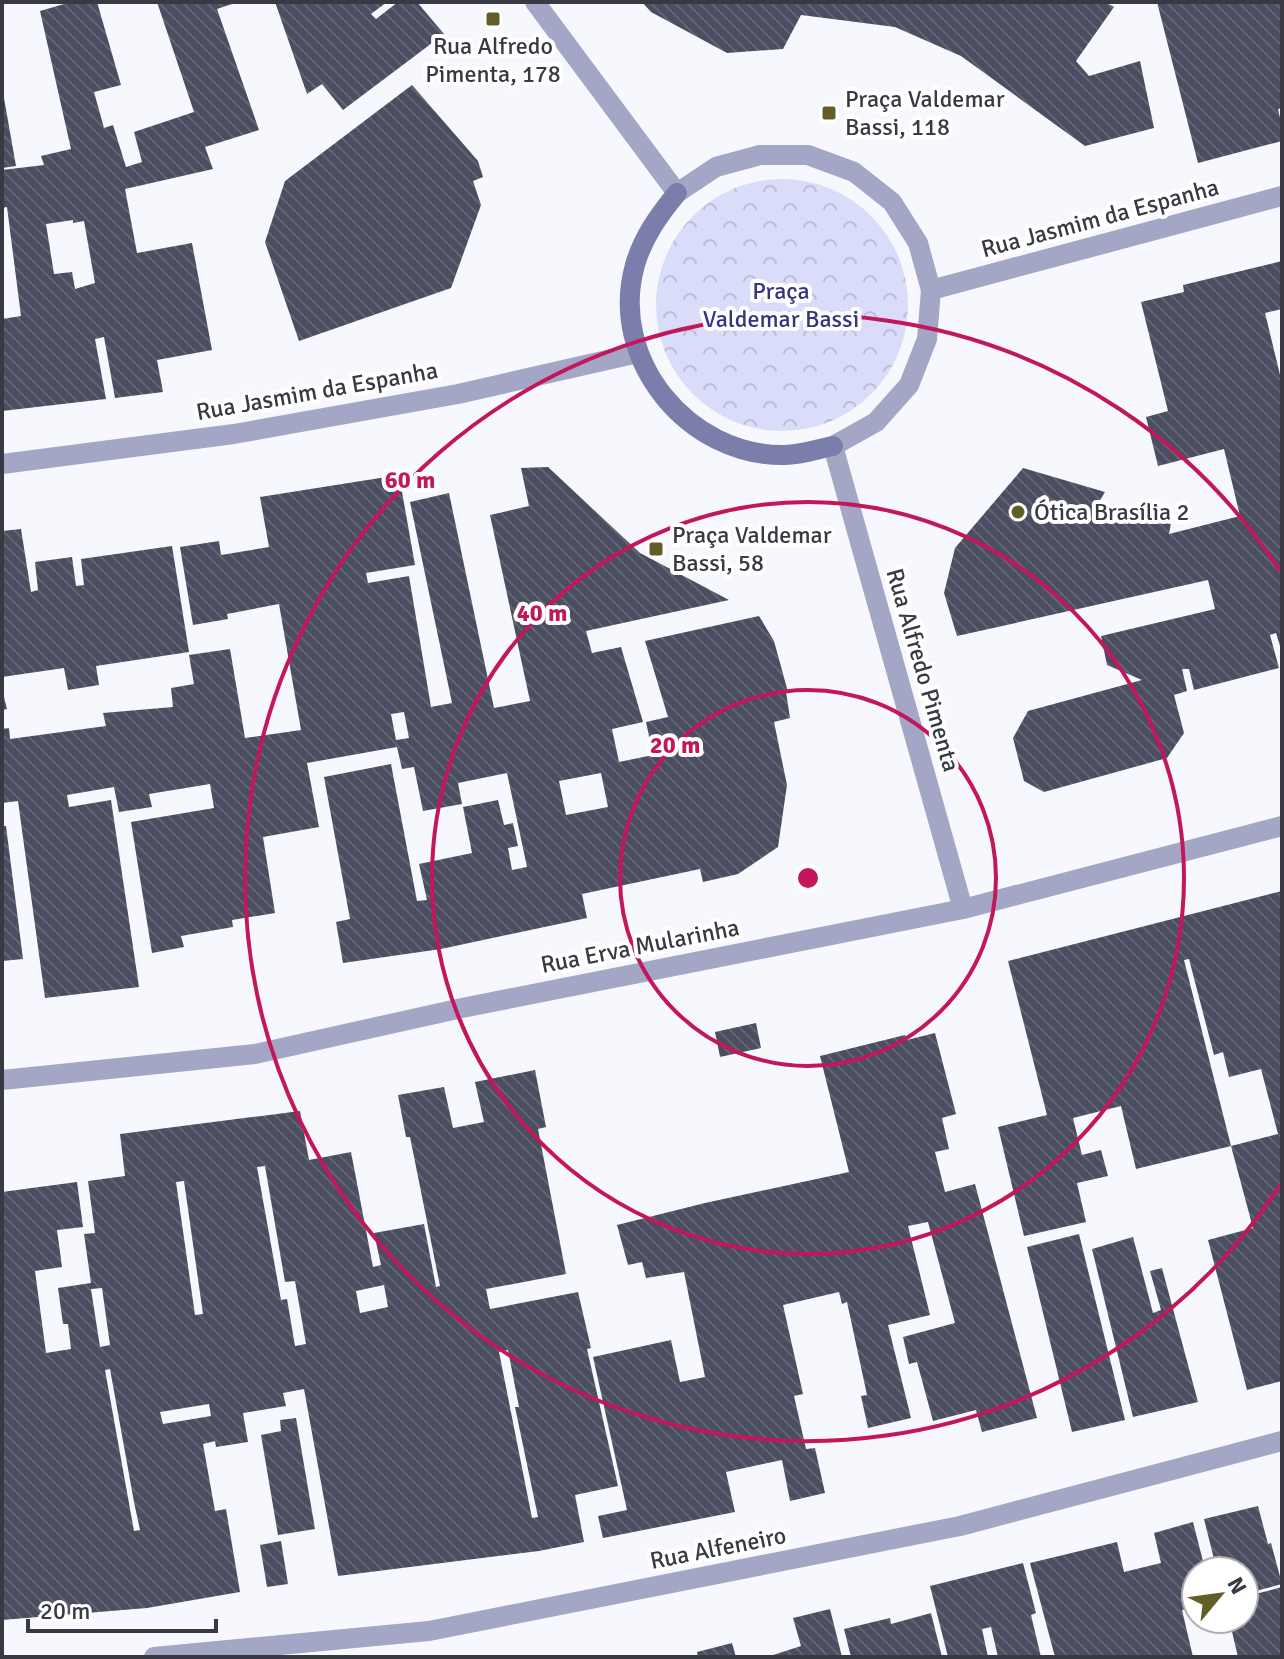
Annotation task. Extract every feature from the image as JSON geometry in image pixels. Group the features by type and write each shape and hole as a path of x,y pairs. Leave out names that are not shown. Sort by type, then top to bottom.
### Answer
{"street":[{"path":"535,2 677,193"},
{"path":"760,155 808,155 854,172 892,202 918,243 931,290 927,339 909,385 876,422 833,446 786,455 739,450 728,445 696,429 660,396 638,353 630,311 634,267 650,227 677,193 716,167 760,155"},
{"name":"Rua Jasmim da Espanha","path":"931,290 1282,196"},
{"name":"Rua Jasmim da Espanha","path":"2,464 264,428 458,394 638,353"},
{"name":"Rua Alfredo Pimenta","path":"833,446 963,909"},
{"name":"Rua Erva Mularinha","path":"2,1080 255,1054 462,1008 963,909 1282,826"},
{"name":"Rua Alfeneiro","path":"154,1657 429,1631 960,1526 1282,1441"}],"green space":[{"name":"Praça Valdemar Bassi","path":"770,179 794,179 819,184 842,194 862,207 880,225 903,268 908,305 906,330 899,353 880,385 862,403 819,426 794,431 770,431 745,426 722,416 702,403 684,385 661,342 656,317 656,293 661,268 671,245 684,225 702,207 745,184"}],"building":[{"path":"71,2 97,2 121,85 94,92 104,128 113,125 126,167 142,162 134,132 194,112 157,2 238,2 217,9 259,130 205,147 213,169 125,189 137,253 192,243 212,350 157,360 163,392 115,398 104,337 95,339 106,399 2,411 2,319 21,316 7,207 2,208 2,170 44,165 41,156 71,149 40,11","holes":["73,220 73,223 84,221 95,283 75,289 72,272 54,274 46,224"]},
{"path":"275,2 387,2 371,14 376,19 398,2 417,2 444,34 343,110 322,84 307,94"},
{"path":"642,2 1105,2 1114,7 1076,61 1089,76 1140,61 1154,128 1085,146 961,56 895,27 801,15 783,49 727,53 651,12"},
{"path":"1157,2 1282,2 1282,108 1278,109 1282,141 1198,163"},
{"path":"412,85 478,161 483,177 473,181 481,205 451,288 299,341 265,242 285,181"},
{"path":"2,99 16,166 2,168"},
{"path":"1282,261 1282,309 1265,313 1282,383 1282,653 1276,633 1270,635 1279,668 1194,690 1189,669 1182,669 1187,691 1174,695 1184,733 1167,758 1044,792 1024,781 1013,738 1028,711 1142,680 1107,665 1101,636 1215,609 1208,580 957,636 944,593 955,548 1023,468 1105,492 1099,502 1172,517 1169,534 1240,516 1224,449 1158,466 1146,417 1168,411 1141,302 1184,292 1183,285"},
{"path":"548,467 640,553 729,600 586,631 592,653 621,647 643,722 612,729 619,762 653,755 646,722 668,717 645,641 759,616 774,641 788,692 790,718 774,722 787,785 778,847 738,874 703,882 700,869 582,894 587,918 441,949 343,963 336,922 350,919 324,777 391,764 417,901 427,900 419,864 472,853 463,807 498,800 504,825 513,823 518,846 508,848 512,870 527,867 507,773 458,783 462,804 423,811 414,767 402,769 397,747 307,763 319,827 263,837 275,913 232,920 233,927 181,936 184,947 152,953 131,822 214,808 210,784 149,794 152,807 119,812 114,787 67,795 69,807 111,800 139,987 45,998 18,801 2,803 2,729 9,728 10,739 106,726 103,713 173,707 171,688 194,684 189,655 230,649 245,738 301,730 279,604 227,614 228,619 193,625 180,547 219,541 221,555 269,547 260,497 399,475 415,565 366,573 368,583 409,576 431,707 452,703 410,502 449,493 494,708 530,701 490,515 529,506 521,468","holes":["404,712 409,738 396,740 391,714","601,773 608,807 566,815 559,781"]},
{"path":"21,529 31,592 38,590 35,562 72,557 76,586 84,585 81,559 172,546 189,652 96,666 99,685 68,690 64,668 2,677 2,531"},
{"path":"2,689 7,709 2,710"},
{"path":"2,826 6,826 23,959 2,961"},
{"path":"1282,891 1282,1381 1247,1390 1208,1240 1253,1228 1231,1146 1136,1169 1121,1106 1073,1118 1082,1155 1101,1150 1108,1176 1077,1183 1086,1222 1024,1236 998,1127 1047,1115 1008,961","holes":["1189,959 1214,1055 1223,1052 1229,1077 1261,1069 1278,1134 1231,1146 1184,960"]},
{"path":"756,1023 761,1048 720,1057 715,1032"},
{"path":"935,1033 956,1114 942,1118 949,1149 935,1152 945,1192 975,1184 1037,1418 982,1432 976,1410 933,1421 917,1362 909,1364 903,1337 955,1323 928,1222 908,1226 930,1315 888,1325 911,1418 868,1428 861,1396 867,1395 847,1302 842,1304 839,1292 783,1305 803,1394 794,1396 806,1449 815,1448 825,1493 790,1501 782,1460 726,1472 735,1512 603,1538 598,1516 627,1510 593,1357 671,1340 680,1382 705,1377 684,1272 646,1278 642,1262 628,1265 617,1225 849,1172 820,1056 905,1035 907,1040"},
{"path":"535,1070 546,1127 538,1129 566,1274 486,1289 490,1309 578,1292 591,1348 587,1349 618,1486 575,1495 584,1542 539,1551 338,1576 304,1389 283,1393 286,1406 243,1413 248,1442 216,1447 215,1441 203,1444 215,1511 226,1509 240,1592 147,1608 2,1620 2,1192 77,1182 83,1227 57,1230 62,1267 35,1271 46,1353 71,1349 68,1324 63,1324 58,1288 91,1283 84,1234 95,1233 88,1181 125,1176 120,1134 300,1111 309,1160 351,1152 373,1267 381,1265 374,1233 424,1224 436,1287 440,1286 410,1137 406,1137 398,1095 444,1087 453,1128 484,1122 475,1082","holes":["265,1166 285,1282 295,1281 306,1344 295,1346 287,1299 281,1300 257,1167","184,1181 203,1314 195,1315 176,1182","384,1285 388,1307 360,1313 356,1291","102,1288 110,1345 100,1347 91,1289","508,1350 519,1407 515,1407 538,1517 532,1518 499,1352","110,1369 140,1530 134,1531 105,1370","209,1404 211,1416 163,1424 160,1412"]},
{"path":"1079,1234 1125,1420 1072,1432 1027,1247"},
{"path":"1133,1237 1153,1313 1161,1310 1150,1271 1162,1268 1198,1402 1133,1417 1092,1249"},
{"path":"296,1418 315,1529 278,1535 261,1435 281,1431 280,1420"},
{"path":"1258,1506 1282,1584 1260,1590 1260,1555 1213,1555 1204,1519"},
{"path":"1193,1522 1201,1555 1180,1555 1180,1635 1188,1635 1193,1657 1055,1657 1030,1563 1117,1542 1124,1572 1161,1563 1154,1533"},
{"path":"281,1541 288,1584 267,1587 260,1545"},
{"path":"1023,1563 1036,1613 1031,1615 1041,1657 998,1657 991,1627 982,1629 988,1657 948,1657 930,1586"},
{"path":"1282,1587 1282,1657 1238,1657 1233,1635 1260,1635 1260,1593"},
{"path":"830,1609 842,1657 767,1657 801,1646 793,1618"},
{"path":"931,1613 942,1657 851,1657 844,1629 890,1618 891,1624"},
{"path":"732,1643 736,1657 698,1657 697,1652"}],"place":[{"name":"Rua Alfredo Pimenta, 178","path":"493,19"},
{"name":"Praça Valdemar Bassi, 118","path":"829,113"},
{"name":"Ótica Brasília 2","path":"1018,512"},
{"name":"Praça Valdemar Bassi, 58","path":"656,549"}]}
